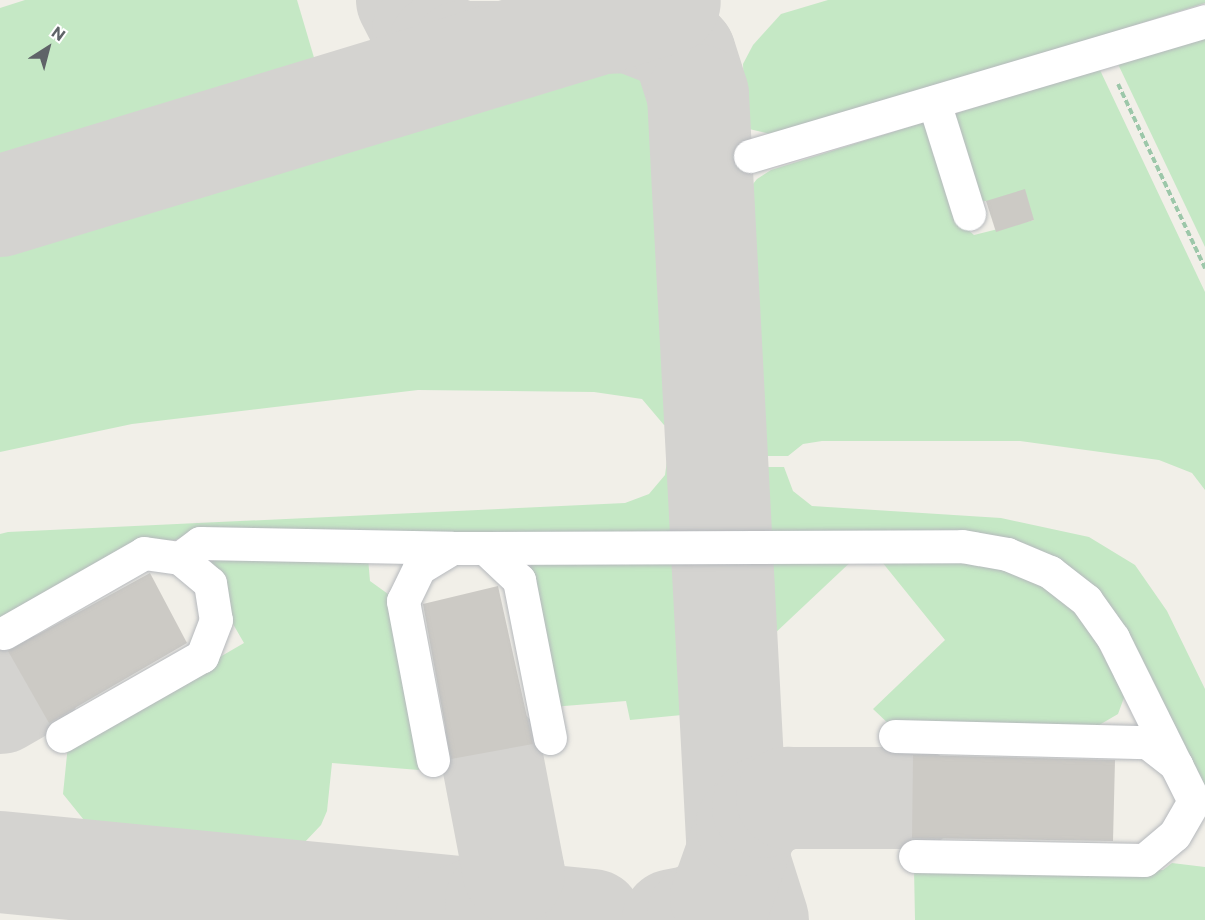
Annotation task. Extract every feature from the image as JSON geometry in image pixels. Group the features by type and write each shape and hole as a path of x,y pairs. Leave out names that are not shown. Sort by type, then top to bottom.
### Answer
{"lane":[{"path":"750,156 1205,21"},
{"path":"934,102 969,214"},
{"path":"180,558 200,543 452,548 962,546 1006,554 1050,572 1086,600 1113,638 1199,811 1144,860 915,856"},
{"path":"433,760 403,601 419,568 452,548"},
{"path":"485,548 519,580 550,738"},
{"path":"4,633 144,554 180,558 210,583 216,620 202,656 62,736"},
{"path":"895,736 1147,742 1176,765"}],"path":[{"path":"1103,52 1205,268"}],"green space":[{"path":"25,0 297,0 315,61 0,154 0,8"},
{"path":"828,0 1205,0 1205,3 783,137 745,128 743,64 753,45 781,14"},
{"path":"1205,34 1205,247 1117,62"},
{"path":"1099,68 1205,292 1205,490 1192,473 1159,460 1020,441 822,441 803,444 788,456 761,456 749,189 757,179 771,170 928,121 960,223 974,235 1034,220 986,201 977,202 951,115"},
{"path":"610,69 643,79 658,99 674,424 664,425 642,399 594,392 418,390 132,424 0,452 0,253"},
{"path":"676,442 681,536 200,531 175,540 137,543 0,619 0,534 625,503 649,494 665,475 669,446"},
{"path":"761,467 784,467 793,491 812,506 1001,518 1089,537 1135,565 1167,611 1205,689 1205,795 1055,561 765,531"},
{"path":"217,555 368,558 370,581 388,594 419,770 332,763 327,811 321,825 303,844 88,825 63,794 68,745 244,643 233,624 226,576 211,563"},
{"path":"529,555 682,558 688,707 682,715 630,720 626,701 552,707"},
{"path":"857,556 772,636 767,563"},
{"path":"878,557 954,558 1002,565 1044,583 1078,609 1125,695 1118,714 1094,728 891,726 873,709 945,640"},
{"path":"1172,863 1205,867 1205,920 915,920 914,868 1163,870"}],"building":[{"path":"1025,189 1034,220 996,232 986,201"},
{"path":"150,573 187,643 49,723 8,651"},
{"path":"498,586 533,744 451,759 423,604"},
{"path":"913,755 1115,760 1113,841 912,838"}],"taxiway":[{"path":"407,0 423,31 440,44 461,52 504,52"},
{"path":"0,206 670,2"},
{"path":"603,23 630,22 671,38 685,54 698,95 738,857 758,920"},
{"path":"0,703 29,686"},
{"path":"446,920 496,901 514,873 491,752"},
{"path":"673,920 698,915 721,898 747,825 763,807 787,798 912,798"},
{"path":"0,862 592,920"}]}
